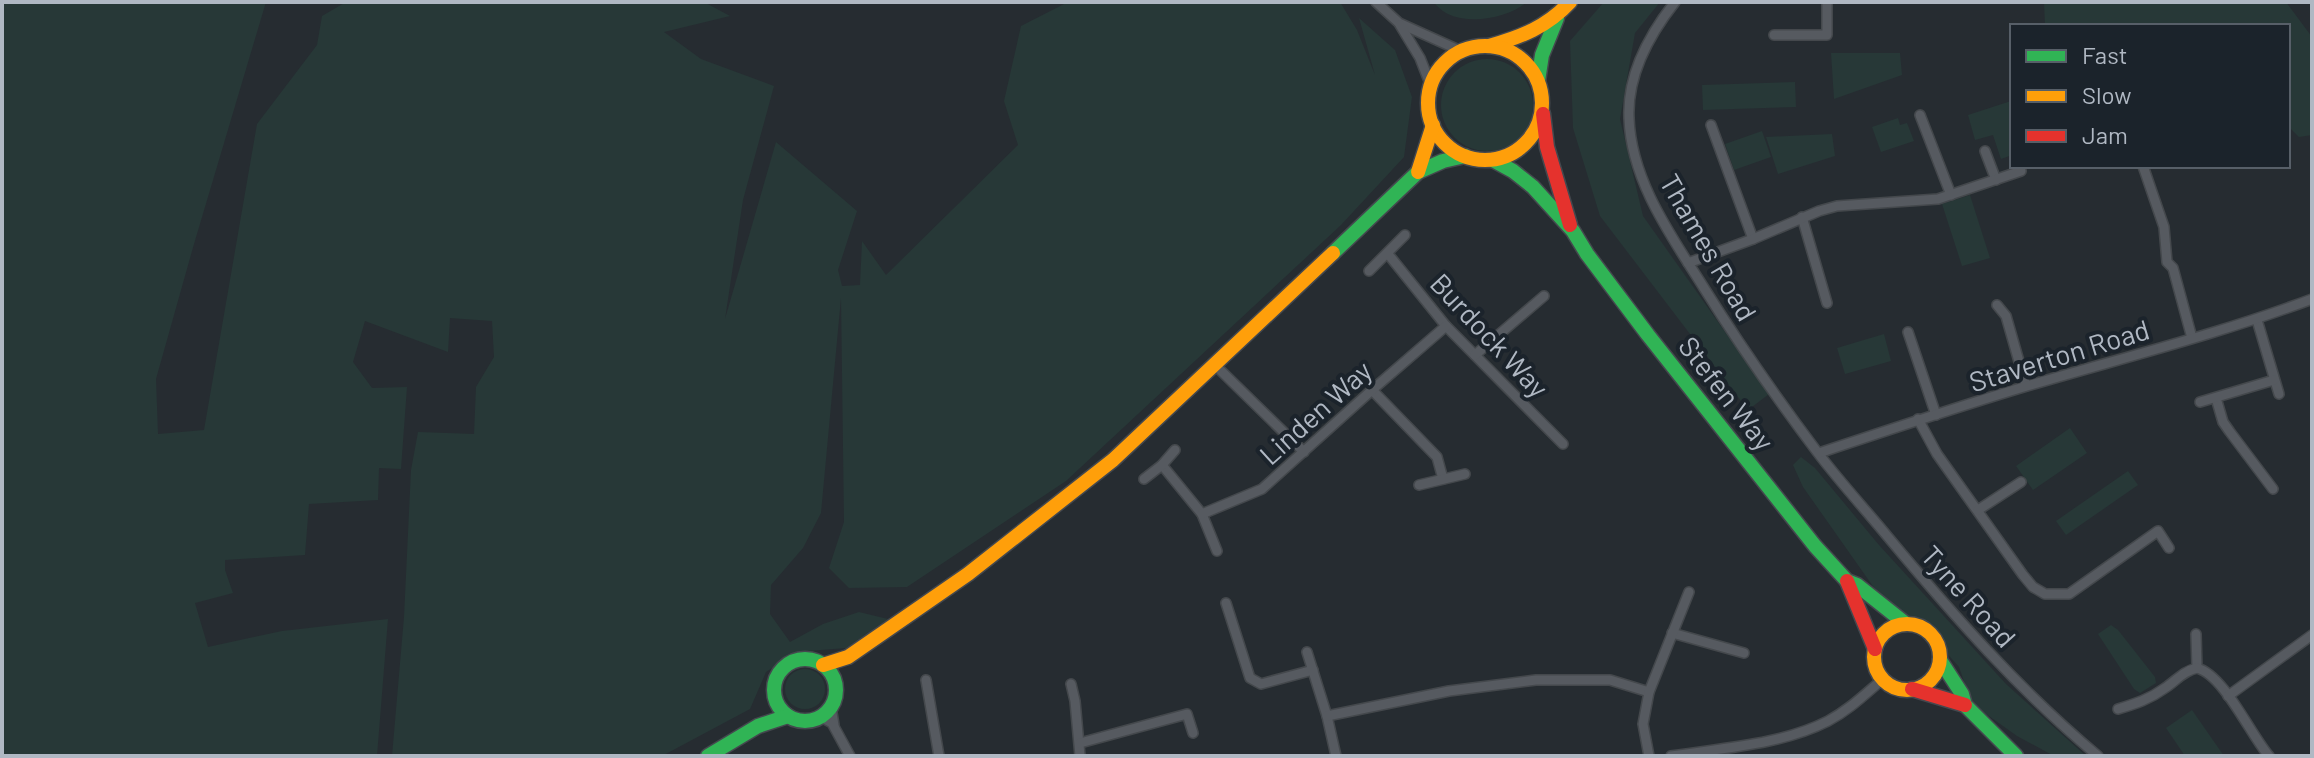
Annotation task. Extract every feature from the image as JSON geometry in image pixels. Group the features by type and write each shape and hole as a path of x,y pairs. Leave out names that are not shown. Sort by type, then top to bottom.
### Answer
{"main road":[{"path":"1570,2 1557,18 1542,55 1538,81 1547,147 1573,231"},
{"path":"1465,156 1446,145 1437,135 1428,110 1431,86 1444,63 1461,51 1526,35 1557,18"},
{"path":"1486,46 1504,49 1519,57 1538,81"},
{"path":"1493,160 1510,155 1530,139 1538,125 1542,107"},
{"path":"1418,172 1433,125"},
{"path":"823,665 848,657 968,574 1113,460 1418,172 1465,156 1493,160 1533,187 1573,231"},
{"name":"Stefen Way","path":"1573,231 1606,280 1756,473 1847,581 1875,649"},
{"name":"Stefen Way","path":"1847,581 1857,585 1906,624"},
{"path":"1906,624 1917,625 1935,639 1940,660 1931,680 1923,686 1901,689 1891,686 1877,670 1875,649 1886,631 1906,624"},
{"path":"835,681 848,657"},
{"path":"758,726 769,715 775,699 776,678 785,667 803,660 817,662 835,681 836,694 826,712 801,721 788,716 775,699"},
{"path":"1940,660 1962,694 1965,705"},
{"path":"1912,689 1965,705 2016,756"},
{"path":"708,756 758,726 788,716"}],"street":[{"path":"1376,2 1399,23 1420,58 1431,86"},
{"name":"Thames Road","path":"1675,2 1658,23 1634,77 1629,117 1638,165 1651,200 1688,263 1728,326 1819,453"},
{"path":"1774,35 1827,35 1827,2"},
{"path":"1399,23 1461,51"},
{"path":"1920,115 1951,195"},
{"path":"1711,125 1753,239"},
{"path":"1985,151 1996,180"},
{"path":"2144,168 2164,227 2167,262 2173,268 2192,338"},
{"path":"1688,263 1837,206 1938,199 2021,171"},
{"path":"1802,217 1827,303"},
{"path":"1369,271 1405,235"},
{"name":"Burdock Way","path":"1388,254 1446,326 1563,444"},
{"path":"1475,355 1544,296"},
{"name":"Staverton Road","path":"1819,453 2026,386 2257,320 2312,299"},
{"path":"1997,305 2006,316 2026,386"},
{"path":"2257,320 2279,394"},
{"name":"Linden Way","path":"1202,514 1262,489 1446,326"},
{"path":"1908,332 1936,415"},
{"path":"1214,364 1304,452"},
{"path":"2200,402 2274,380"},
{"path":"1372,390 1437,457 1443,479"},
{"path":"2216,398 2223,422 2273,489"},
{"path":"1918,419 1937,454 2023,575 2033,587 2045,594 2069,594 2158,531 2169,548"},
{"path":"1144,479 1175,450"},
{"name":"Tyne Road","path":"1819,453 1911,565 2019,685 2098,756"},
{"path":"1162,465 1202,514 1217,551"},
{"path":"1419,485 1465,474"},
{"path":"1978,510 2021,482"},
{"path":"1649,756 1643,724 1649,692 1689,592"},
{"path":"1226,603 1250,678 1261,684 1313,670"},
{"path":"1672,633 1744,653"},
{"path":"2196,634 2197,668"},
{"path":"2228,696 2312,635"},
{"path":"1307,652 1336,756"},
{"path":"2118,709 2143,702 2187,670 2197,668 2207,671 2228,696 2265,755"},
{"path":"1671,756 1737,751 1780,738 1829,720 1855,704 1883,679"},
{"path":"926,680 939,756"},
{"path":"1327,716 1449,691 1536,680 1610,680 1649,692"},
{"path":"1071,684 1080,756"},
{"path":"917,696 928,692"},
{"path":"826,712 850,756"},
{"path":"1080,743 1187,714 1193,733"}],"shaded area":[{"path":"2,2 266,2 156,379 158,434 204,430 257,124 317,45 322,16 346,2 704,2 730,16 664,32 701,59 774,86 743,200 725,319 776,142 857,211 838,270 842,286 860,285 862,241 886,275 1018,145 1004,101 1021,26 1068,2 1340,2 1357,30 1375,75 1359,18 1395,50 1412,97 1404,157 1341,225 1066,481 907,587 849,588 829,568 844,522 841,298 821,513 803,548 771,585 770,614 790,642 823,624 859,612 888,619 846,648 796,652 766,672 750,709 662,756 392,756 404,617 411,470 418,432 474,434 476,387 494,357 492,321 450,318 448,352 365,321 353,362 372,388 407,387 401,469 379,468 378,500 309,504 305,555 225,560 233,593 195,603 208,647 282,631 388,619 377,756 2,756"},
{"path":"1433,2 1527,2 1500,16 1467,19 1448,14"},
{"path":"1604,2 1660,2 1635,33 1620,119 1643,216 1769,394 1748,410 1600,216 1573,128 1570,41"},
{"path":"2044,2 2286,2 2312,37 2312,135 2299,137 2290,128 2290,24 2045,24"},
{"path":"1831,53 1900,53 1902,75 1834,99"},
{"path":"1487,59 1505,62 1520,72 1530,87 1533,105 1530,123 1520,138 1505,148 1487,151 1469,148 1454,138 1444,123 1441,105 1444,87 1454,72 1469,62"},
{"path":"1795,82 1796,107 1703,110 1702,85"},
{"path":"2010,101 2010,156 2001,159 1993,135 1975,140 1968,115"},
{"path":"1898,118 1900,125 1907,123 1914,141 1881,152 1872,127"},
{"path":"1762,131 1771,157 1734,170 1725,144"},
{"path":"1832,134 1835,156 1778,174 1766,137"},
{"path":"1970,195 1990,258 1962,266 1942,204"},
{"path":"1884,334 1891,361 1845,374 1837,348"},
{"path":"2070,428 2087,453 2033,490 2016,466"},
{"path":"1801,457 1815,468 1879,545 2006,684 2086,756 2054,756 2017,736 1979,709 1969,696 1959,667 1921,624 1896,619 1803,487 1793,465"},
{"path":"2128,471 2138,485 2066,535 2056,521"},
{"path":"2111,625 2155,677 2156,683 2140,693 2134,689 2098,634"},
{"path":"805,669 819,675 825,689 819,703 805,709 791,703 785,689 791,675"},
{"path":"2192,710 2224,756 2185,756 2166,728"}],"traffic: fast":[{"path":"1538,81 1542,55 1557,18"},
{"path":"1333,253 1418,172 1465,156"},
{"path":"1493,160 1533,187 1573,231 1648,335 1815,546 1847,581 1857,585 1906,624"},
{"path":"805,659 817,661 827,668 834,678 836,690 834,702 827,712 817,719 805,721 793,719 783,712 776,702 774,690 776,678 783,668 793,661 805,659"},
{"path":"1940,660 1962,694 1965,705 2016,756"},
{"path":"708,756 758,726 788,716"}],"traffic: slow":[{"path":"1489,46 1533,30 1570,2"},
{"path":"1485,46 1507,51 1525,63 1537,81 1542,103 1537,125 1525,143 1507,155 1485,160 1463,155 1445,143 1433,125 1428,103 1433,81 1445,63 1463,51 1485,46"},
{"path":"1418,172 1433,125"},
{"path":"823,665 848,657 968,574 1113,460 1333,253"},
{"path":"1907,624 1920,627 1930,634 1937,644 1940,657 1937,670 1930,680 1920,687 1907,690 1894,687 1884,680 1877,670 1874,657 1877,644 1884,634 1894,627 1907,624"}],"traffic: jam":[{"path":"1543,114 1547,147 1570,225"},
{"path":"1847,581 1875,649"},
{"path":"1912,689 1965,705"}]}
